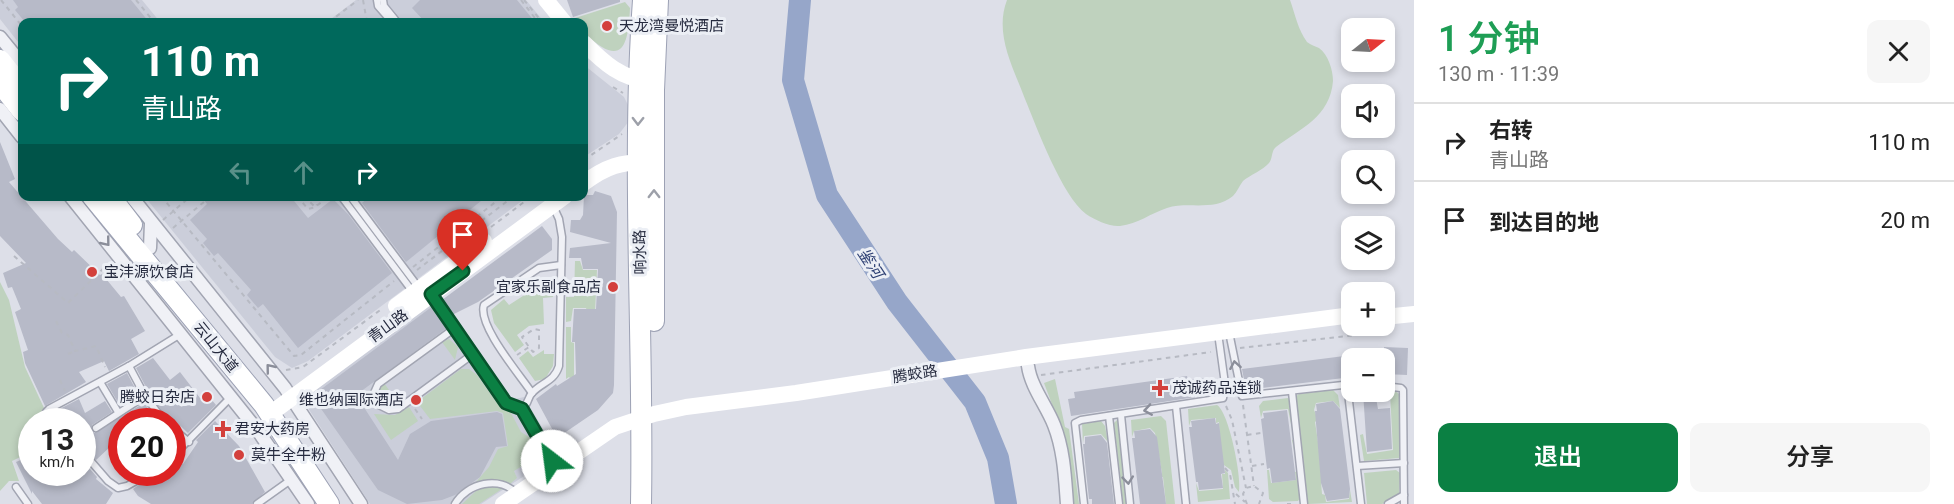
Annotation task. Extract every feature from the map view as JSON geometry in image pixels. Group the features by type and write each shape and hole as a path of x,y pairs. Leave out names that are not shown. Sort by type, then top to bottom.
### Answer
{"main road":[{"path":"533,0 548,18"},
{"path":"546,0 561,18"},
{"name":"响水路","path":"644,0 643,88 646,155 648,420 654,504"},
{"name":"响水路","path":"643,88 658,0"},
{"path":"588,46 615,70 643,88"},
{"path":"0,60 18,83"},
{"path":"588,60 616,83 643,88"},
{"path":"0,83 18,106"},
{"path":"588,168 616,153 646,155"},
{"path":"588,180 609,166 646,155"},
{"name":"云山大道","path":"96,201 212,341 277,401 329,504"},
{"name":"云山大道","path":"114,201 277,401 344,504"},
{"name":"青山路","path":"277,401 420,288 551,201"},
{"path":"1395,309 1414,307"},
{"path":"1395,316 1414,314"},
{"name":"腾蛟路","path":"513,501 556,467 615,427 896,380 1341,317"},
{"name":"腾蛟路","path":"1003,364 1028,366 1224,334 1341,322"},
{"name":"响水路","path":"641,504 648,420"},
{"name":"腾蛟路","path":"513,501 648,420"}],"street":[{"path":"0,37 18,59"},
{"path":"0,109 18,132"},
{"path":"74,201 230,398 292,479 308,504"},
{"path":"135,201 277,401 361,504"},
{"path":"150,248 151,223"},
{"path":"211,374 212,341"},
{"path":"1028,366 1029,376 1056,429 1064,466 1067,504"}],"lane":[{"path":"377,0 378,6 388,18"},
{"path":"383,0 384,6 394,18"},
{"path":"345,201 404,273 455,328 506,403 522,409 556,467"},
{"path":"354,201 404,273"},
{"path":"522,409 526,406 532,393 552,379 559,366 562,237 554,201"},
{"path":"532,393 485,323 484,305 539,268 561,265"},
{"path":"455,328 374,388 379,405 389,411 398,409 473,354"},
{"path":"1224,334 1240,393 1245,397 1341,385"},
{"path":"1084,504 1075,423 1080,420 1223,398 1224,334"},
{"path":"51,408 129,366 179,335"},
{"path":"129,366 154,408"},
{"path":"100,382 116,408"},
{"path":"1395,387 1403,390 1404,504"},
{"path":"1292,392 1304,504"},
{"path":"125,408 145,396"},
{"path":"186,445 230,398"},
{"path":"1351,402 1361,504"},
{"path":"1176,406 1186,504"},
{"path":"1121,415 1130,504"},
{"path":"1109,416 1119,504"},
{"path":"96,428 108,419"},
{"path":"1357,466 1404,463"},
{"path":"96,467 108,481"},
{"path":"257,504 292,479"},
{"path":"455,504 467,491 484,484 501,483 513,501"},
{"path":"16,487 27,504"},
{"path":"1388,504 1404,495"}],"path":[{"path":"2,0 18,21"},
{"path":"136,0 151,18"},
{"path":"334,18 358,0"},
{"path":"363,0 366,18"},
{"path":"522,0 537,18"},
{"path":"612,86 643,88"},
{"path":"588,157 626,131"},
{"path":"165,201 294,356 301,355 497,201"},
{"path":"165,227 161,222 185,201"},
{"path":"168,232 205,201"},
{"path":"301,201 308,210 313,210 324,201"},
{"path":"307,201 310,205 318,206"},
{"path":"316,201 318,206"},
{"path":"420,288 416,271 418,268 507,201"},
{"path":"485,231 525,201"},
{"path":"14,256 68,303 111,261"},
{"path":"282,368 290,371 299,369 391,302"},
{"path":"56,321 62,333 68,335 75,351"},
{"path":"534,329 539,330 539,348 533,352 529,347 522,337 534,329"},
{"path":"68,354 95,345 109,377"},
{"path":"510,360 529,347"},
{"path":"1245,397 1247,435 1254,486 1263,494 1259,504"},
{"path":"1223,398 1232,420 1246,488 1243,497 1247,503"},
{"path":"410,400 422,419"},
{"path":"1247,435 1262,433"},
{"path":"1251,466 1264,464"},
{"path":"1225,468 1230,471 1235,504"},
{"path":"1246,488 1254,486"},
{"path":"1234,492 1247,503"}],"shaded area":[{"path":"0,0 142,0 157,18 18,18 18,42 0,19"},
{"path":"356,0 526,0 541,18 332,18"},
{"path":"588,68 624,97 630,109 629,121 619,134 588,154"},
{"path":"148,201 522,201 308,361 292,368 275,357"},
{"name":"维也纳国际酒店","path":"437,296 503,394 511,400 524,397 558,454 481,504 370,504 308,408 307,396"}],"green space":[{"path":"1007,0 1290,0 1307,42 1319,48 1329,63 1333,81 1331,93 1320,113 1276,147 1269,163 1243,181 1233,196 1226,201 1209,205 1175,206 1127,225 1107,224 1086,214 1077,205 1059,177 1043,143 1007,50 1003,25"},
{"name":"天龙湾曼悦酒店","path":"625,2 630,8 625,43 615,51 597,44 588,36 588,18 575,18"},
{"path":"575,261 580,261 583,270 597,270 595,313 587,311 586,308 573,308 571,321 566,322 566,297 574,297"},
{"path":"537,277 543,277 550,282 553,297 543,298 544,324 529,326 517,335 524,345 515,352 494,323 491,310 504,299 509,305 526,294 522,288"},
{"path":"0,282 9,300 25,367 44,408 18,408 18,458 12,461 18,481 9,481 0,491"},
{"path":"566,327 571,327 571,342 574,343 574,383 569,377 566,379"},
{"path":"449,339 458,347 455,360 442,342"},
{"path":"544,350 544,354 554,354 553,366 545,379 535,381 519,358 528,351 533,357"},
{"path":"461,369 469,369 477,375 497,403 511,413 521,432 529,437 540,455 514,471 517,478 510,484 494,480 475,483 489,467 498,449 508,446 503,413 497,411 430,419 417,402"},
{"path":"1055,379 1065,427 1069,429 1079,504 1073,504 1065,439 1044,383"},
{"path":"384,383 397,401 387,404 381,399 378,389"},
{"path":"1333,390 1338,395 1340,408 1333,401 1316,403 1314,410 1318,419 1315,422 1324,482 1321,482 1322,494 1325,495 1326,502 1349,499 1350,490 1352,502 1308,504 1295,397 1299,394"},
{"path":"1395,391 1399,394 1399,458 1364,461 1360,435 1363,434 1367,454 1393,450 1390,402 1395,402"},
{"path":"1288,398 1291,402 1301,497 1298,501 1273,502 1269,499 1267,470 1269,470 1271,483 1296,480 1295,472 1298,471 1292,440 1294,439 1288,409 1263,411 1261,418 1259,406 1263,401"},
{"path":"1217,405 1222,410 1234,446 1239,473 1239,492 1235,487 1231,470 1221,463 1219,422 1216,423 1216,418 1191,420 1189,426 1188,409"},
{"path":"409,407 418,421 391,440 374,414 395,415"},
{"path":"1161,416 1166,421 1175,504 1166,504 1163,477 1159,477 1162,473 1155,433 1150,428 1134,431 1132,437 1131,420"},
{"path":"1117,420 1128,504 1123,504 1114,423"},
{"path":"1101,421 1105,426 1108,442 1101,434 1084,436 1083,443 1082,424"},
{"path":"1225,470 1228,473 1230,499 1198,502 1196,483 1199,491 1223,489 1222,474 1225,474"},
{"path":"1396,470 1400,473 1399,495 1382,504 1367,504 1364,473"},
{"path":"488,486 505,487 479,504 462,504 476,491"}],"building":[{"path":"13,0 131,0 146,18 22,18 15,10 18,7"},
{"path":"420,0 517,0 532,18 421,18 412,8"},
{"path":"567,0 620,0 620,2 573,17"},
{"path":"0,142 15,179 9,182 18,192 18,201 25,201 58,239 72,252 74,250 100,275 102,274 121,297 124,296 145,331 131,339 139,354 109,371 104,361 79,372 86,382 45,406 25,363 23,352 28,350 15,312 21,309 12,287 8,288 3,273 26,263 0,236"},
{"path":"595,191 611,196 617,212 613,393 598,410 557,438 536,399 556,384 557,386 576,374 575,342 572,342 574,309 596,309 598,269 583,269 581,258 569,258 570,248 611,243 570,232 571,220 580,220 583,215 584,201 588,201 588,195 593,195"},
{"path":"205,201 294,201 308,218 330,201 335,201 348,214 392,273 298,348 263,304 258,308 247,295 251,290 218,253 214,256 203,243 207,239 190,220 207,204"},
{"path":"364,201 481,201 406,262 362,203"},
{"path":"542,226 552,239 552,250 478,302 452,315 442,300"},
{"path":"433,306 448,327 356,395 398,460 410,434 431,421 497,412 502,414 507,446 496,447 480,477 455,495 442,500 407,504 378,490 317,403 316,393"},
{"path":"1384,347 1408,348 1407,375 1395,374 1395,348"},
{"path":"1341,356 1341,378 1246,390 1242,369"},
{"path":"153,358 170,380 180,372 200,398 206,393 216,405 188,433 186,431 186,408 160,408 136,368"},
{"path":"127,373 138,394 120,406 107,384"},
{"path":"1187,376 1188,380 1206,378 1209,395 1071,416 1068,399 1075,398 1074,392"},
{"path":"79,399 83,408 62,408"},
{"path":"105,401 109,408 108,415 96,422 96,408 93,408"},
{"path":"1333,401 1340,409 1350,489 1349,498 1327,501 1321,483 1315,411 1317,411 1316,404"},
{"path":"1364,402 1377,402 1378,409 1390,408 1392,449 1367,452"},
{"path":"144,403 148,408 136,408"},
{"path":"1287,410 1296,480 1272,483 1270,468 1267,469 1261,419 1264,418 1263,413"},
{"path":"1215,418 1216,424 1219,423 1225,473 1221,474 1223,488 1199,490 1189,427 1192,427 1191,421"},
{"path":"215,421 239,446 265,492 252,504 151,504 138,496 133,489 137,486 186,486 186,460 198,442 196,440"},
{"path":"108,425 108,449 96,460 96,432"},
{"path":"1150,429 1157,437 1166,504 1140,504 1132,438 1135,438 1134,431"},
{"path":"1101,435 1107,443 1114,504 1092,504 1092,499 1089,499 1083,444 1085,444 1085,437"},
{"path":"96,479 113,493 106,504 42,504 32,491 32,494 28,486 96,486"}],"waterway":[{"name":"鉴河","path":"800,0 793,80 827,195 897,302 975,402 998,458 1006,504"}],"place":[{"name":"天龙湾曼悦酒店","path":"607,26"},
{"name":"宝沣源饮食店","path":"92,272"},
{"name":"宜家乐副食品店","path":"613,287"},
{"name":"茂诚药品连锁","path":"1160,388"},
{"name":"腾蛟日杂店","path":"207,397"},
{"name":"维也纳国际酒店","path":"416,400"},
{"name":"君安大药房","path":"223,429"},
{"name":"莫牛全牛粉","path":"239,455"}],"route":[{"path":"463,271 431,294 500,396 506,403 522,409 552,461"}]}
